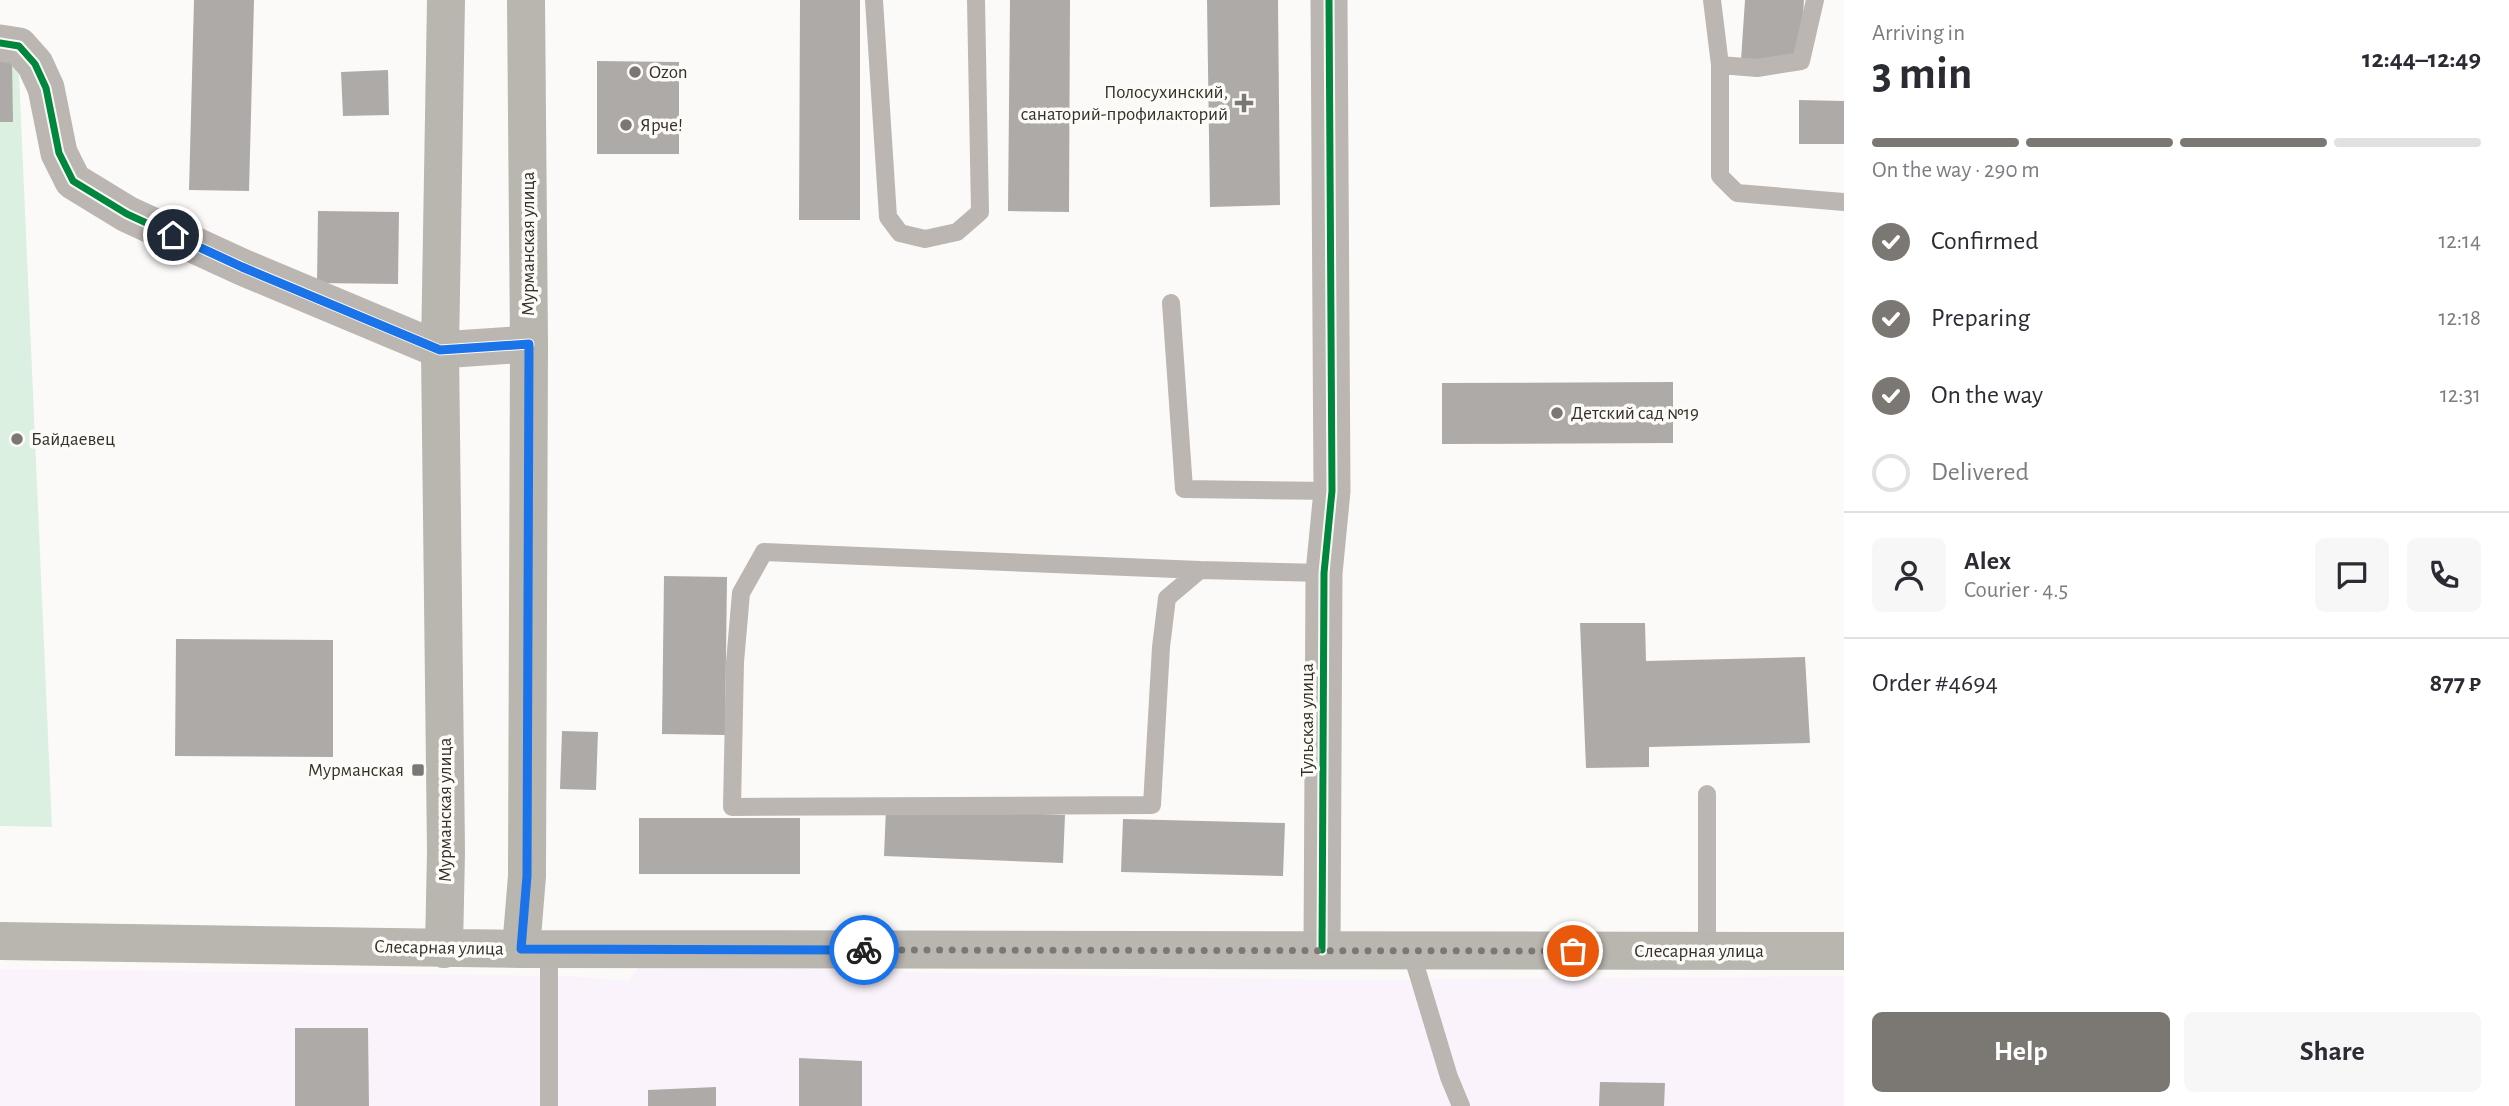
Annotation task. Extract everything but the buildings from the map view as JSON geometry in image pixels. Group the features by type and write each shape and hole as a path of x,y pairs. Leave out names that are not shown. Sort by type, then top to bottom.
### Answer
{"main road":[{"name":"Мурманская улица","path":"444,949 446,851 440,350 446,0"},
{"name":"Мурманская улица","path":"526,0 529,344 527,876 535,949"},
{"name":"Слесарная улица","path":"0,941 444,949 1844,951"}],"street":[{"name":"Тульская улица","path":"1322,950 1324,573 1332,491 1329,0"},
{"path":"0,43 19,46 35,64 46,88 59,153 74,181 127,214 242,267 440,350 529,344"}],"lane":[{"path":"874,0 888,216 900,233 925,239 957,232 980,212 976,0"},
{"path":"1712,0 1720,65 1720,176 1737,193 1844,202"},
{"path":"1720,65 1757,68 1801,61 1815,0"},
{"path":"1171,303 1184,489 1332,491"},
{"path":"1200,570 1167,598 1161,647 1152,805 732,807 735,662 741,593 764,552 1324,573"},
{"path":"1707,794 1707,951"},
{"path":"535,949 550,1106"},
{"path":"1411,951 1449,1077 1461,1106"}],"shaded area":[{"path":"871,950 908,972 1332,980 1844,976 1844,1106 0,1106 0,969 569,976 629,981 646,955"}],"green space":[{"name":"Байдаевец","path":"0,51 18,51 52,827 0,826"}],"cycle path":[{"path":"1322,950 1324,573 1332,491 1329,0"},
{"path":"0,43 19,46 35,64 46,88 59,153 73,181 127,214 242,267 440,350 529,344"}],"way so far":[{"path":"864,950 1573,951"}],"place":[{"name":"Ozon","path":"635,72"},
{"name":"Полосухинский, санаторий-профилакторий","path":"1244,103"},
{"name":"Ярче!","path":"626,125"},
{"name":"Детский сад №19","path":"1557,413"},
{"name":"Байдаевец","path":"17,439"},
{"name":"Мурманская","path":"418,770"}],"route":[{"path":"173,235 440,350 529,344 527,876 521,949 864,950"}]}
